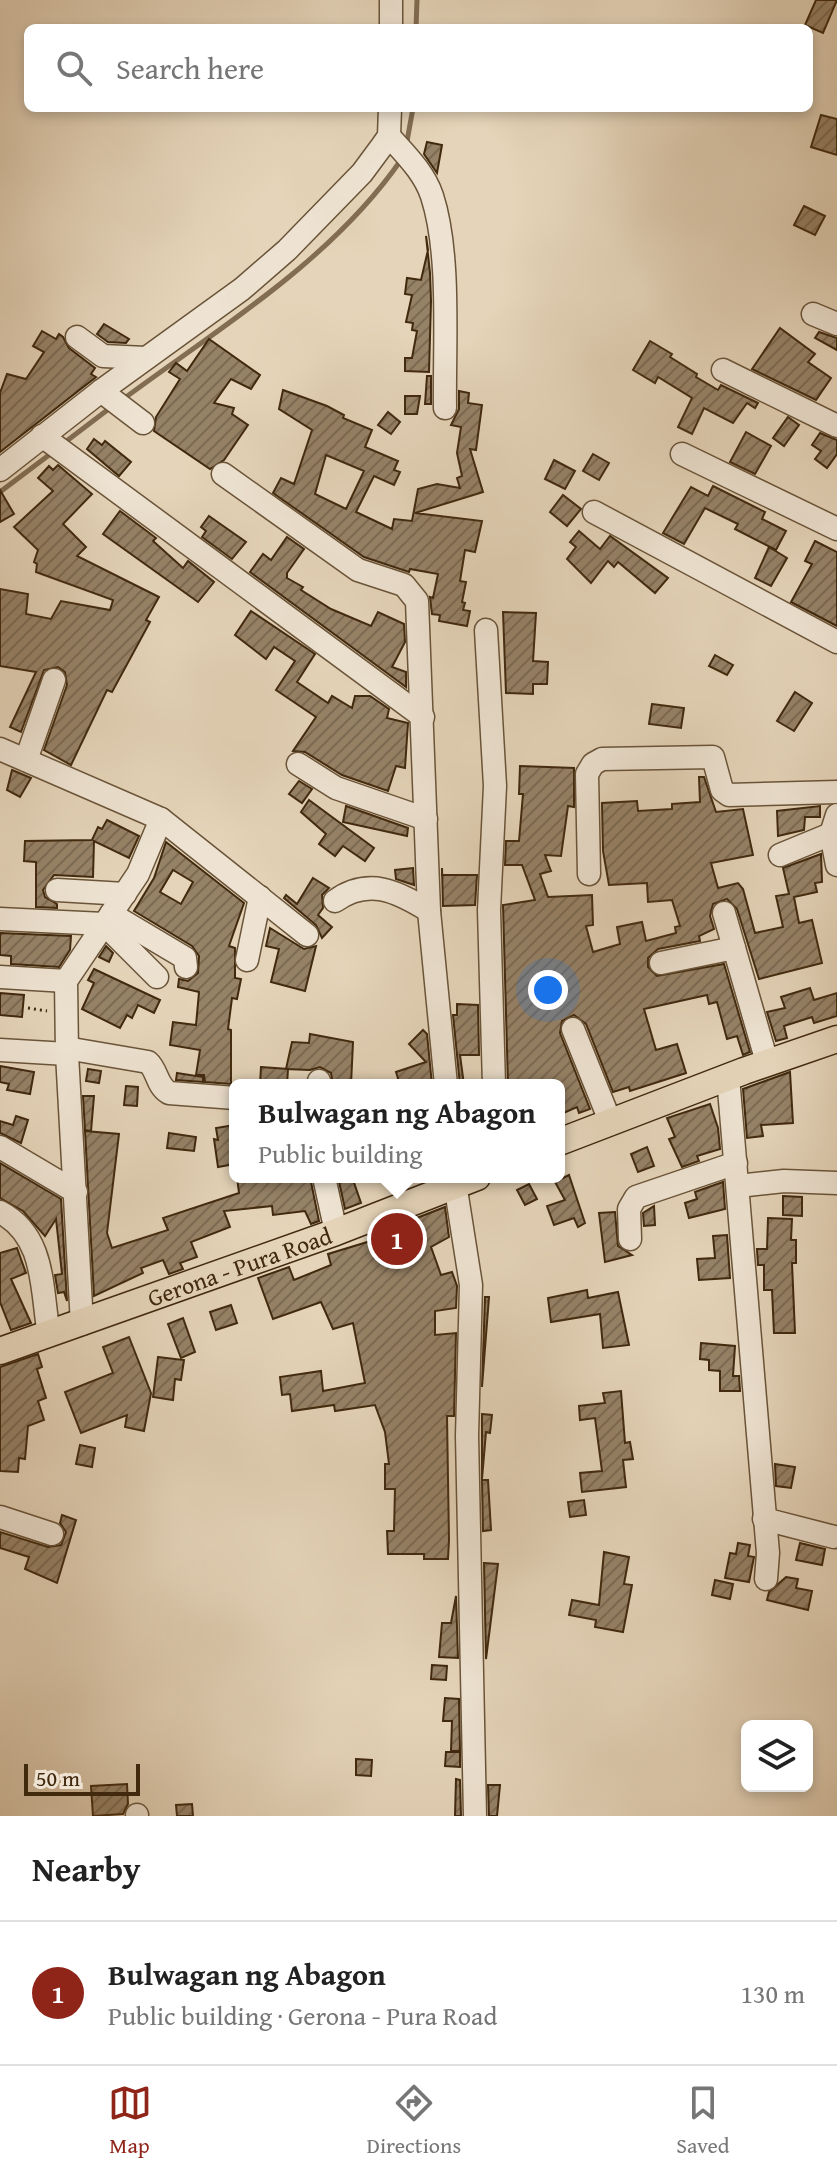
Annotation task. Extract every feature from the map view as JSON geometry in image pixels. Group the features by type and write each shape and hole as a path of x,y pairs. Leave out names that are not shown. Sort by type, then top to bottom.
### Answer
{"main road":[{"path":"565,1140 767,1062 837,1039"},
{"name":"Gerona - Pura Road","path":"0,1351 336,1232 455,1183"}],"street":[{"path":"391,0 391,24"},
{"path":"0,470 101,391 242,289 287,250 362,173 389,136 390,112"},
{"path":"389,136 416,166 432,196 444,291 445,408"},
{"path":"813,314 837,324"},
{"path":"77,337 103,356 146,358"},
{"path":"723,370 837,426"},
{"path":"101,391 143,423"},
{"path":"42,436 423,717"},
{"path":"682,454 837,529"},
{"path":"223,474 358,570 392,579 412,592 420,626 429,911 445,1079"},
{"path":"594,512 837,642"},
{"path":"486,630 495,786 489,910 494,1079"},
{"path":"26,760 54,680"},
{"path":"0,749 161,819 307,935"},
{"path":"589,874 587,774 593,764 602,759 713,757 722,790 729,795 837,792"},
{"path":"298,764 336,788 426,819"},
{"path":"82,1324 66,1051 66,981 138,874 161,819"},
{"path":"780,855 834,824 837,865"},
{"path":"335,901 349,891 366,887 385,888 429,911"},
{"path":"57,890 125,894"},
{"path":"247,960 260,897"},
{"path":"724,913 767,1062"},
{"path":"0,919 108,919 185,958 186,967"},
{"path":"108,919 157,977"},
{"path":"661,963 734,948"},
{"path":"0,977 66,981"},
{"path":"573,1029 610,1121"},
{"path":"0,1050 66,1051 148,1062 153,1067 160,1088 169,1093 229,1098"},
{"path":"728,1077 764,1519 766,1579"},
{"path":"0,1147 76,1192"},
{"path":"630,1239 629,1209 636,1197 736,1163"},
{"path":"738,1186 784,1181 837,1183"},
{"path":"325,1183 336,1232"},
{"path":"462,1183 471,1285 467,1436 475,1816"},
{"path":"0,1212 26,1230 36,1248 49,1335"},
{"path":"0,1517 52,1534"},
{"path":"764,1519 834,1537"}],"building":[{"path":"816,0 837,0 823,33 813,29 813,24 805,24"},
{"path":"821,115 837,119 837,155 811,147"},
{"path":"427,142 442,145 437,173 424,154"},
{"path":"804,206 825,216 815,235 794,225"},
{"path":"428,251 431,301 429,372 405,371 405,358 412,358 417,331 412,330 413,323 406,322 412,295 405,294 407,278 421,280"},
{"path":"104,324 129,339 126,343 108,342 97,334"},
{"path":"780,328 815,354 808,362 831,378 816,400 752,369"},
{"path":"42,331 56,339 59,334 63,337 69,348 95,368 91,374 96,377 0,452 0,393 7,374 26,379 44,352 33,346"},
{"path":"819,332 837,338 837,350 815,338"},
{"path":"209,339 260,375 251,389 231,379 214,403 234,408 232,414 248,425 224,460 210,469 154,431 156,417 180,379 169,372 176,363 187,371"},
{"path":"650,341 718,390 721,385 758,403 755,408 747,403 733,423 704,408 692,434 678,427 692,398 658,377 655,383 633,370"},
{"path":"427,376 431,376 431,404 425,404"},
{"path":"283,390 327,406 344,415 343,418 372,430 365,447 398,461 394,470 400,472 394,485 374,476 356,512 392,529 394,519 412,521 418,489 437,484 460,488 457,478 462,476 457,453 461,427 451,425 459,409 459,391 469,393 468,403 482,405 476,450 470,449 483,492 415,513 482,521 475,552 465,550 460,581 466,582 462,602 465,603 463,610 470,611 467,626 439,621 440,615 432,614 430,597 433,598 438,574 410,569 409,572 364,557 273,493 281,478 294,484 312,430 279,409","holes":["326,455 364,471 346,509 315,494"]},
{"path":"405,396 420,396 417,414 405,414"},
{"path":"388,412 400,422 391,434 378,425"},
{"path":"788,417 799,425 784,446 773,438"},
{"path":"746,432 771,446 755,474 730,462"},
{"path":"820,433 837,440 837,454 827,468 815,459 821,451 812,445"},
{"path":"94,439 102,445 105,441 131,462 119,476 87,449"},
{"path":"593,454 609,463 599,480 583,471"},
{"path":"554,460 575,471 565,489 545,479"},
{"path":"58,465 92,494 63,524 86,547 77,556 159,597 146,620 150,622 112,692 107,690 71,765 44,750 67,685 65,672 58,667 44,670 21,732 10,727 36,672 0,666 0,589 28,594 26,614 51,619 61,601 110,610 113,600 36,572 37,564 34,562 38,550 14,527 53,491 38,478 49,466 53,470"},
{"path":"713,486 765,512 762,519 786,531 776,550 735,529 738,524 705,508 684,544 663,533 691,487 708,496"},
{"path":"0,490 14,514 0,522"},
{"path":"563,495 581,509 567,526 550,512"},
{"path":"120,511 156,538 153,541 183,568 188,561 214,582 198,602 103,534"},
{"path":"209,516 246,542 232,559 202,537 206,531 201,527"},
{"path":"579,531 600,549 610,536 668,578 655,593 618,562 614,567 608,561 591,583 567,559 576,547 570,542"},
{"path":"287,537 304,549 287,573 287,578 303,587 301,590 331,609 371,626 378,612 404,624 405,642 392,667 406,672 406,687 250,572 263,554 271,560"},
{"path":"815,541 837,552 837,626 791,602 812,564 805,561"},
{"path":"769,547 787,558 771,586 755,578"},
{"path":"251,611 315,654 297,682 328,703 332,696 352,708 355,696 370,696 389,709 387,718 408,723 405,768 396,766 388,791 342,775 305,752 293,751 316,717 276,690 295,661 274,647 266,659 235,635"},
{"path":"503,612 536,613 533,661 548,662 547,684 533,684 533,694 506,693"},
{"path":"715,655 733,665 727,675 709,666"},
{"path":"795,692 812,703 794,731 777,721"},
{"path":"652,704 684,708 681,728 649,724"},
{"path":"520,766 574,768 574,807 568,806 561,856 545,855 551,871 540,874 548,897 592,895 593,925 586,926 593,952 620,944 617,927 642,922 646,941 676,933 675,927 680,926 672,900 648,902 647,883 609,885 603,851 602,803 637,801 638,811 672,809 672,804 700,802 699,777 704,777 716,812 743,809 753,855 711,863 718,888 738,883 743,889 755,933 783,927 776,896 789,894 783,868 821,854 822,882 815,883 817,892 794,897 799,923 812,920 822,963 759,979 737,909 727,899 713,904 710,916 714,929 699,936 700,941 658,949 648,958 648,967 657,976 724,964 750,1052 743,1055 737,1036 727,1039 717,1002 709,1004 707,995 644,1009 656,1050 677,1044 686,1073 630,1091 629,1087 613,1092 586,1024 574,1015 562,1021 560,1033 590,1109 579,1113 577,1107 565,1112 565,1079 508,1079 503,905 535,900 522,865 505,865 506,841 519,841 523,794 519,794"},
{"path":"12,770 31,778 20,797 7,790"},
{"path":"299,781 312,789 302,803 289,794"},
{"path":"309,800 374,848 365,861 343,846 335,856 319,844 326,834 301,812"},
{"path":"346,806 408,828 407,836 343,822"},
{"path":"820,806 820,817 805,817 804,830 778,836 777,811"},
{"path":"107,820 139,836 129,858 94,841 93,877 54,875 43,890 45,897 57,904 57,908 36,907 36,862 24,861 25,841 92,840 98,827 102,829"},
{"path":"166,842 244,903 229,946 235,948 235,978 241,979 237,999 232,998 228,1029 231,1030 229,1084 205,1082 204,1075 196,1075 200,1050 170,1045 173,1022 196,1025 199,992 178,987 179,979 188,981 198,973 199,956 192,946 134,911 154,878","holes":["173,870 193,882 181,904 160,892"]},
{"path":"413,868 414,885 396,879 395,870"},
{"path":"442,875 477,875 475,905 443,906"},
{"path":"313,878 329,888 322,895 323,908 318,915 332,927 322,938 316,925 284,898 286,895 297,904"},
{"path":"270,928 304,949 316,946 305,991 271,982 279,949 266,946"},
{"path":"0,933 71,936 70,950 59,967 11,964 11,956 0,955"},
{"path":"106,946 113,953 109,962 99,957"},
{"path":"94,969 160,1000 154,1013 138,1005 132,1018 127,1015 120,1028 82,1009 94,983 88,980"},
{"path":"810,988 814,1000 837,993 837,1016 814,1023 812,1017 784,1026 787,1038 776,1041 767,1012 785,1008 781,997"},
{"path":"0,993 24,995 22,1017 0,1015"},
{"path":"457,1004 478,1005 479,1055 460,1055 463,1079 459,1079 453,1015 457,1015"},
{"path":"423,1030 427,1034 431,1079 398,1079 396,1072 426,1062 409,1044"},
{"path":"310,1034 353,1042 351,1079 332,1079 331,1073 320,1067 310,1070 286,1069 292,1042 309,1043"},
{"path":"0,1066 34,1072 30,1094 7,1090 9,1084 0,1082"},
{"path":"261,1067 288,1069 287,1079 260,1079"},
{"path":"88,1069 101,1071 99,1083 86,1081"},
{"path":"790,1072 793,1123 761,1125 763,1136 747,1138 743,1089"},
{"path":"177,1073 203,1077 203,1082 176,1080"},
{"path":"126,1086 138,1087 137,1106 124,1105"},
{"path":"83,1096 94,1096 91,1131 85,1130"},
{"path":"710,1104 718,1128 720,1149 697,1156 699,1161 682,1167 669,1139 675,1137 667,1118"},
{"path":"16,1116 28,1120 21,1143 0,1133 0,1121 13,1125"},
{"path":"229,1126 229,1165 218,1167 214,1139 218,1140 216,1128"},
{"path":"85,1131 119,1134 107,1233 112,1248 168,1230 163,1218 239,1193 238,1183 311,1183 319,1221 311,1224 305,1211 273,1215 272,1206 224,1211 230,1227 191,1242 197,1257 180,1263 183,1269 169,1274 163,1260 141,1268 143,1273 94,1296"},
{"path":"169,1133 196,1137 194,1151 167,1148"},
{"path":"647,1147 654,1166 638,1172 631,1154"},
{"path":"0,1163 61,1199 67,1301 64,1292 58,1293 55,1275 62,1274 56,1219 45,1236 23,1211 0,1198"},
{"path":"569,1175 585,1223 578,1227 574,1218 554,1225 547,1206 565,1200 556,1183 565,1183 565,1177"},
{"path":"723,1182 725,1209 689,1218 685,1203 697,1199 695,1192"},
{"path":"339,1183 354,1183 361,1203 345,1209"},
{"path":"529,1184 537,1199 525,1205 517,1190"},
{"path":"783,1196 802,1197 802,1216 783,1215"},
{"path":"654,1206 655,1225 644,1226 643,1213"},
{"path":"445,1207 449,1237 431,1247 441,1275 452,1272 457,1286 456,1308 435,1311 435,1335 456,1333 454,1416 447,1416 448,1559 424,1559 424,1554 388,1554 387,1531 394,1531 395,1489 385,1489 385,1464 389,1464 385,1432 375,1405 335,1411 334,1405 292,1411 290,1394 282,1395 280,1377 321,1371 323,1391 365,1383 353,1323 333,1329 321,1302 273,1319 258,1278 289,1267 294,1280 331,1265 328,1254 387,1236 386,1230"},
{"path":"615,1212 618,1246 632,1255 605,1262 599,1213"},
{"path":"768,1218 792,1219 791,1240 796,1240 796,1263 792,1263 795,1333 774,1333 772,1290 764,1290 764,1265 758,1265 757,1249 767,1249"},
{"path":"727,1235 730,1278 699,1280 697,1259 715,1258 713,1236"},
{"path":"17,1248 26,1273 11,1279 31,1323 11,1330 0,1302 0,1253"},
{"path":"587,1290 588,1298 618,1292 629,1345 603,1348 600,1314 551,1322 548,1298"},
{"path":"485,1297 489,1297 482,1387"},
{"path":"231,1305 237,1323 216,1330 210,1312"},
{"path":"183,1318 195,1352 181,1358 168,1324"},
{"path":"129,1337 151,1393 144,1431 125,1427 127,1415 81,1433 65,1392 113,1373 103,1347"},
{"path":"701,1343 735,1346 733,1376 739,1376 740,1391 720,1391 720,1371 709,1370 709,1360 700,1359"},
{"path":"38,1354 42,1367 37,1369 46,1398 38,1401 44,1420 28,1426 25,1459 19,1458 18,1472 0,1471 0,1367"},
{"path":"158,1357 184,1360 181,1380 175,1379 173,1400 153,1397"},
{"path":"621,1391 625,1443 630,1442 633,1459 623,1460 626,1487 582,1492 580,1473 602,1471 595,1418 580,1420 579,1406 605,1403 603,1393"},
{"path":"482,1414 492,1415 490,1433 486,1432 482,1479"},
{"path":"80,1445 95,1448 92,1467 76,1464"},
{"path":"775,1464 795,1467 791,1488 776,1486"},
{"path":"482,1480 488,1480 491,1530 483,1531"},
{"path":"584,1500 586,1515 570,1517 568,1502"},
{"path":"62,1515 76,1520 57,1583 25,1569 29,1557 0,1548 0,1532 48,1547 61,1545 66,1532 60,1523"},
{"path":"738,1543 750,1545 748,1556 754,1557 749,1582 725,1578 730,1553 736,1554"},
{"path":"800,1543 825,1549 822,1565 796,1560"},
{"path":"604,1552 629,1557 624,1584 632,1585 623,1632 595,1627 596,1620 569,1615 572,1600 599,1605"},
{"path":"484,1563 498,1564 486,1659"},
{"path":"786,1577 798,1579 796,1588 812,1591 808,1610 767,1600 769,1592"},
{"path":"715,1580 733,1584 730,1599 712,1595"},
{"path":"456,1596 458,1658 439,1657 442,1623 451,1623"},
{"path":"432,1665 447,1666 446,1680 431,1679"},
{"path":"445,1698 459,1699 460,1751 451,1751 452,1721 443,1721"},
{"path":"446,1752 460,1752 460,1767 445,1766"},
{"path":"356,1759 372,1760 371,1776 356,1775"},
{"path":"456,1779 460,1780 461,1816 455,1816"},
{"path":"127,1784 128,1804 123,1814 93,1816 91,1786"},
{"path":"488,1785 500,1785 497,1816 489,1816"},
{"path":"192,1804 193,1816 177,1816 176,1805"}],"waterway":[{"path":"416,24 417,0"},
{"path":"406,147 412,112"},
{"path":"122,400 272,291 308,261 342,230 401,160"},
{"path":"64,443 110,408"},
{"path":"0,492 53,452"}],"place":[{"name":"Bulwagan ng Abagon","path":"397,1239"}]}
